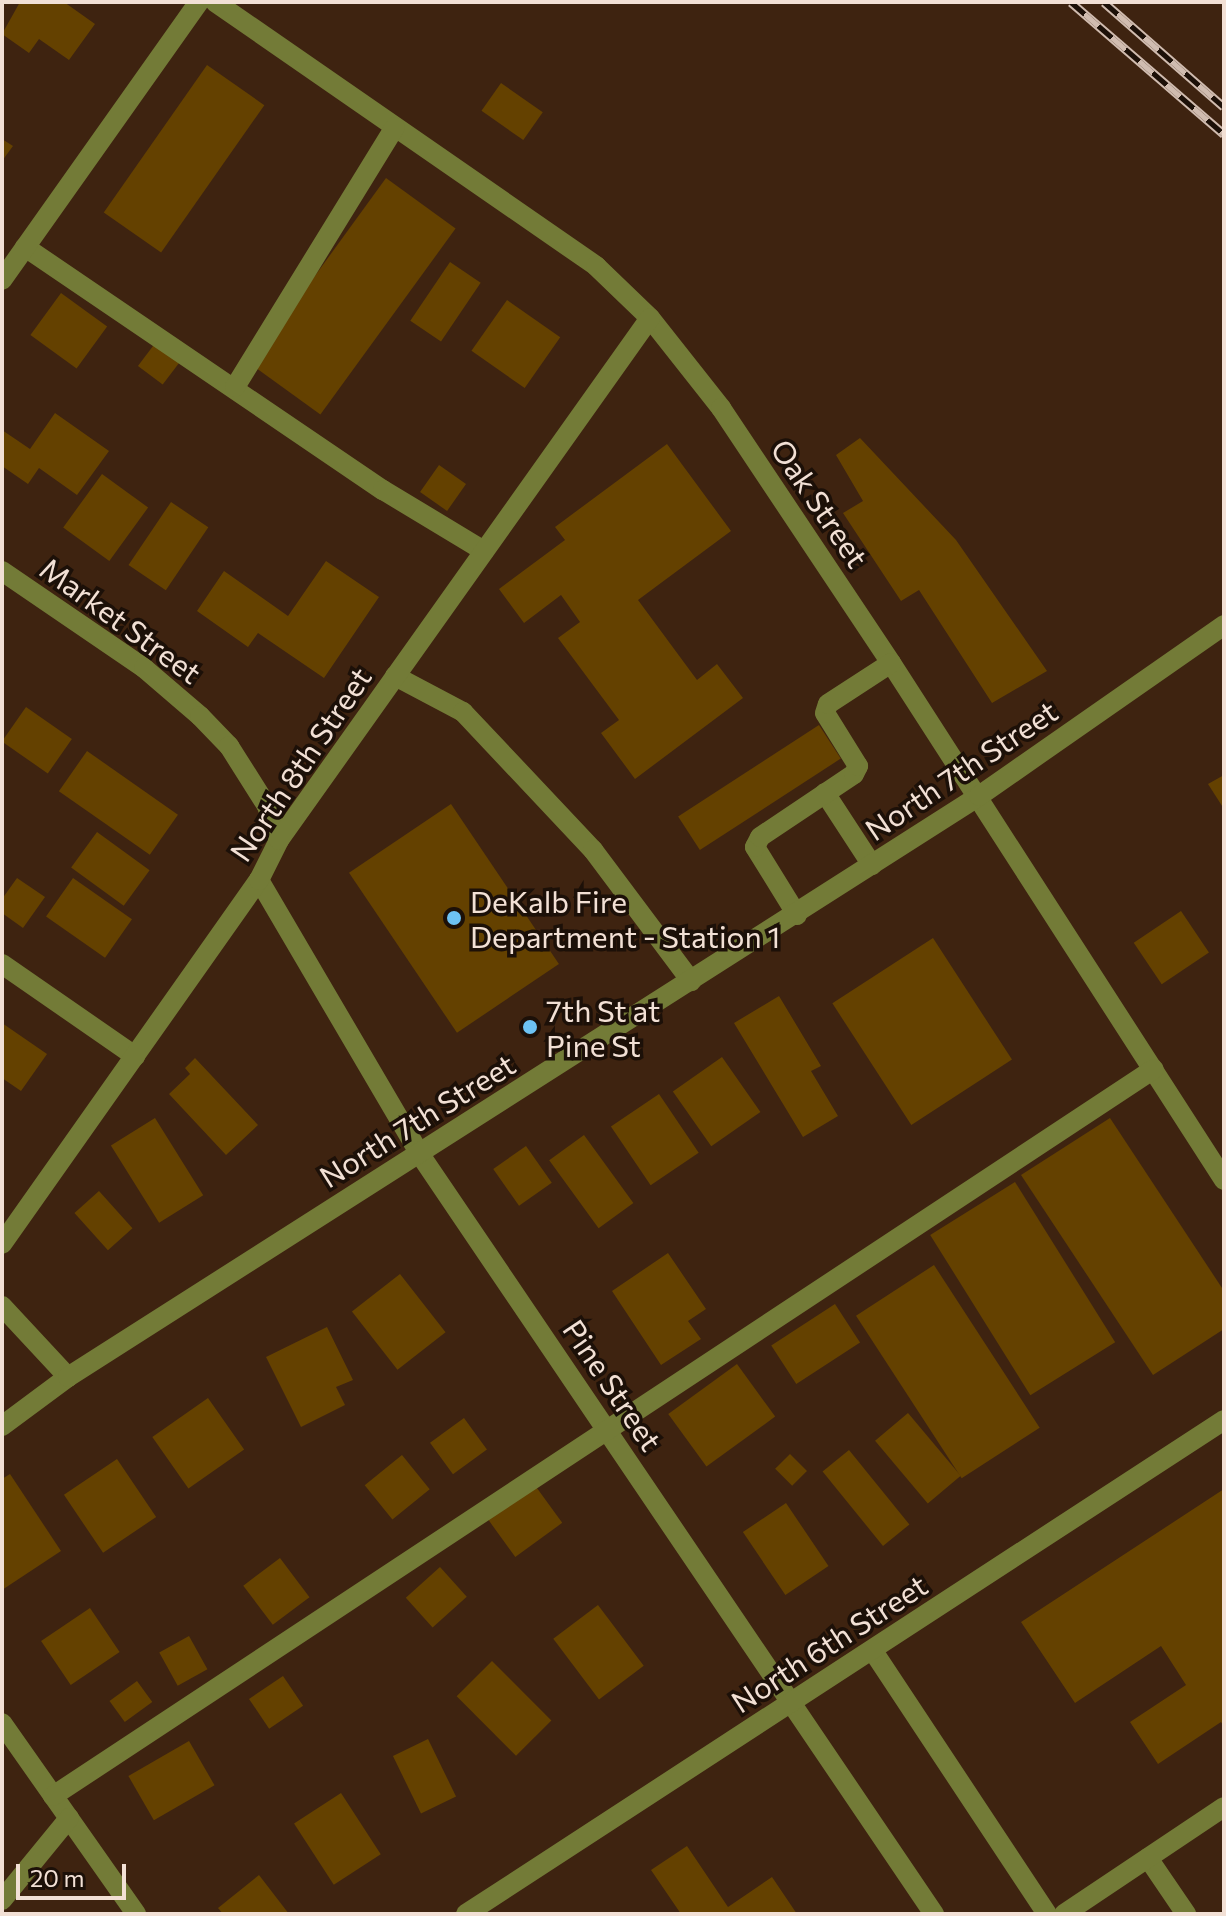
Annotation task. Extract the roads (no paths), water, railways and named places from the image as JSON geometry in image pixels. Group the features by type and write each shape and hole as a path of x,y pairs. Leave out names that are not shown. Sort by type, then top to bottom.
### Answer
{"street":[{"path":"2,280 199,2"},
{"name":"Oak Street","path":"215,2 596,266 650,318 721,408 891,663 1224,1180"},
{"path":"235,387 395,127"},
{"path":"25,247 383,490 484,551"},
{"name":"North 8th Street","path":"2,1244 259,880 279,840 650,318"},
{"name":"Market Street","path":"2,571 144,668 200,716 236,758 267,806 279,840"},
{"name":"North 7th Street","path":"2,1426 68,1377 797,915 979,796 1224,625"},
{"path":"797,915 755,847 760,837 825,793 858,766 825,713 828,704 891,663"},
{"path":"395,676 463,712 593,850 691,981"},
{"path":"825,793 872,865"},
{"name":"Pine Street","path":"259,880 419,1153 934,1914"},
{"path":"2,964 135,1056"},
{"path":"53,1796 1154,1069"},
{"path":"2,1306 68,1377"},
{"name":"North 6th Street","path":"466,1914 1224,1420"},
{"path":"873,1651 1047,1914"},
{"path":"2,1723 136,1914"},
{"path":"1064,1914 1224,1807"},
{"path":"2,1900 69,1818"},
{"path":"1148,1858 1186,1914"}],"railway":[{"path":"1071,2 1224,134"},
{"path":"1104,2 1224,107"}],"place":[{"name":"DeKalb Fire Department - Station 1","path":"454,918"},
{"name":"7th St at Pine St","path":"530,1027"}]}
